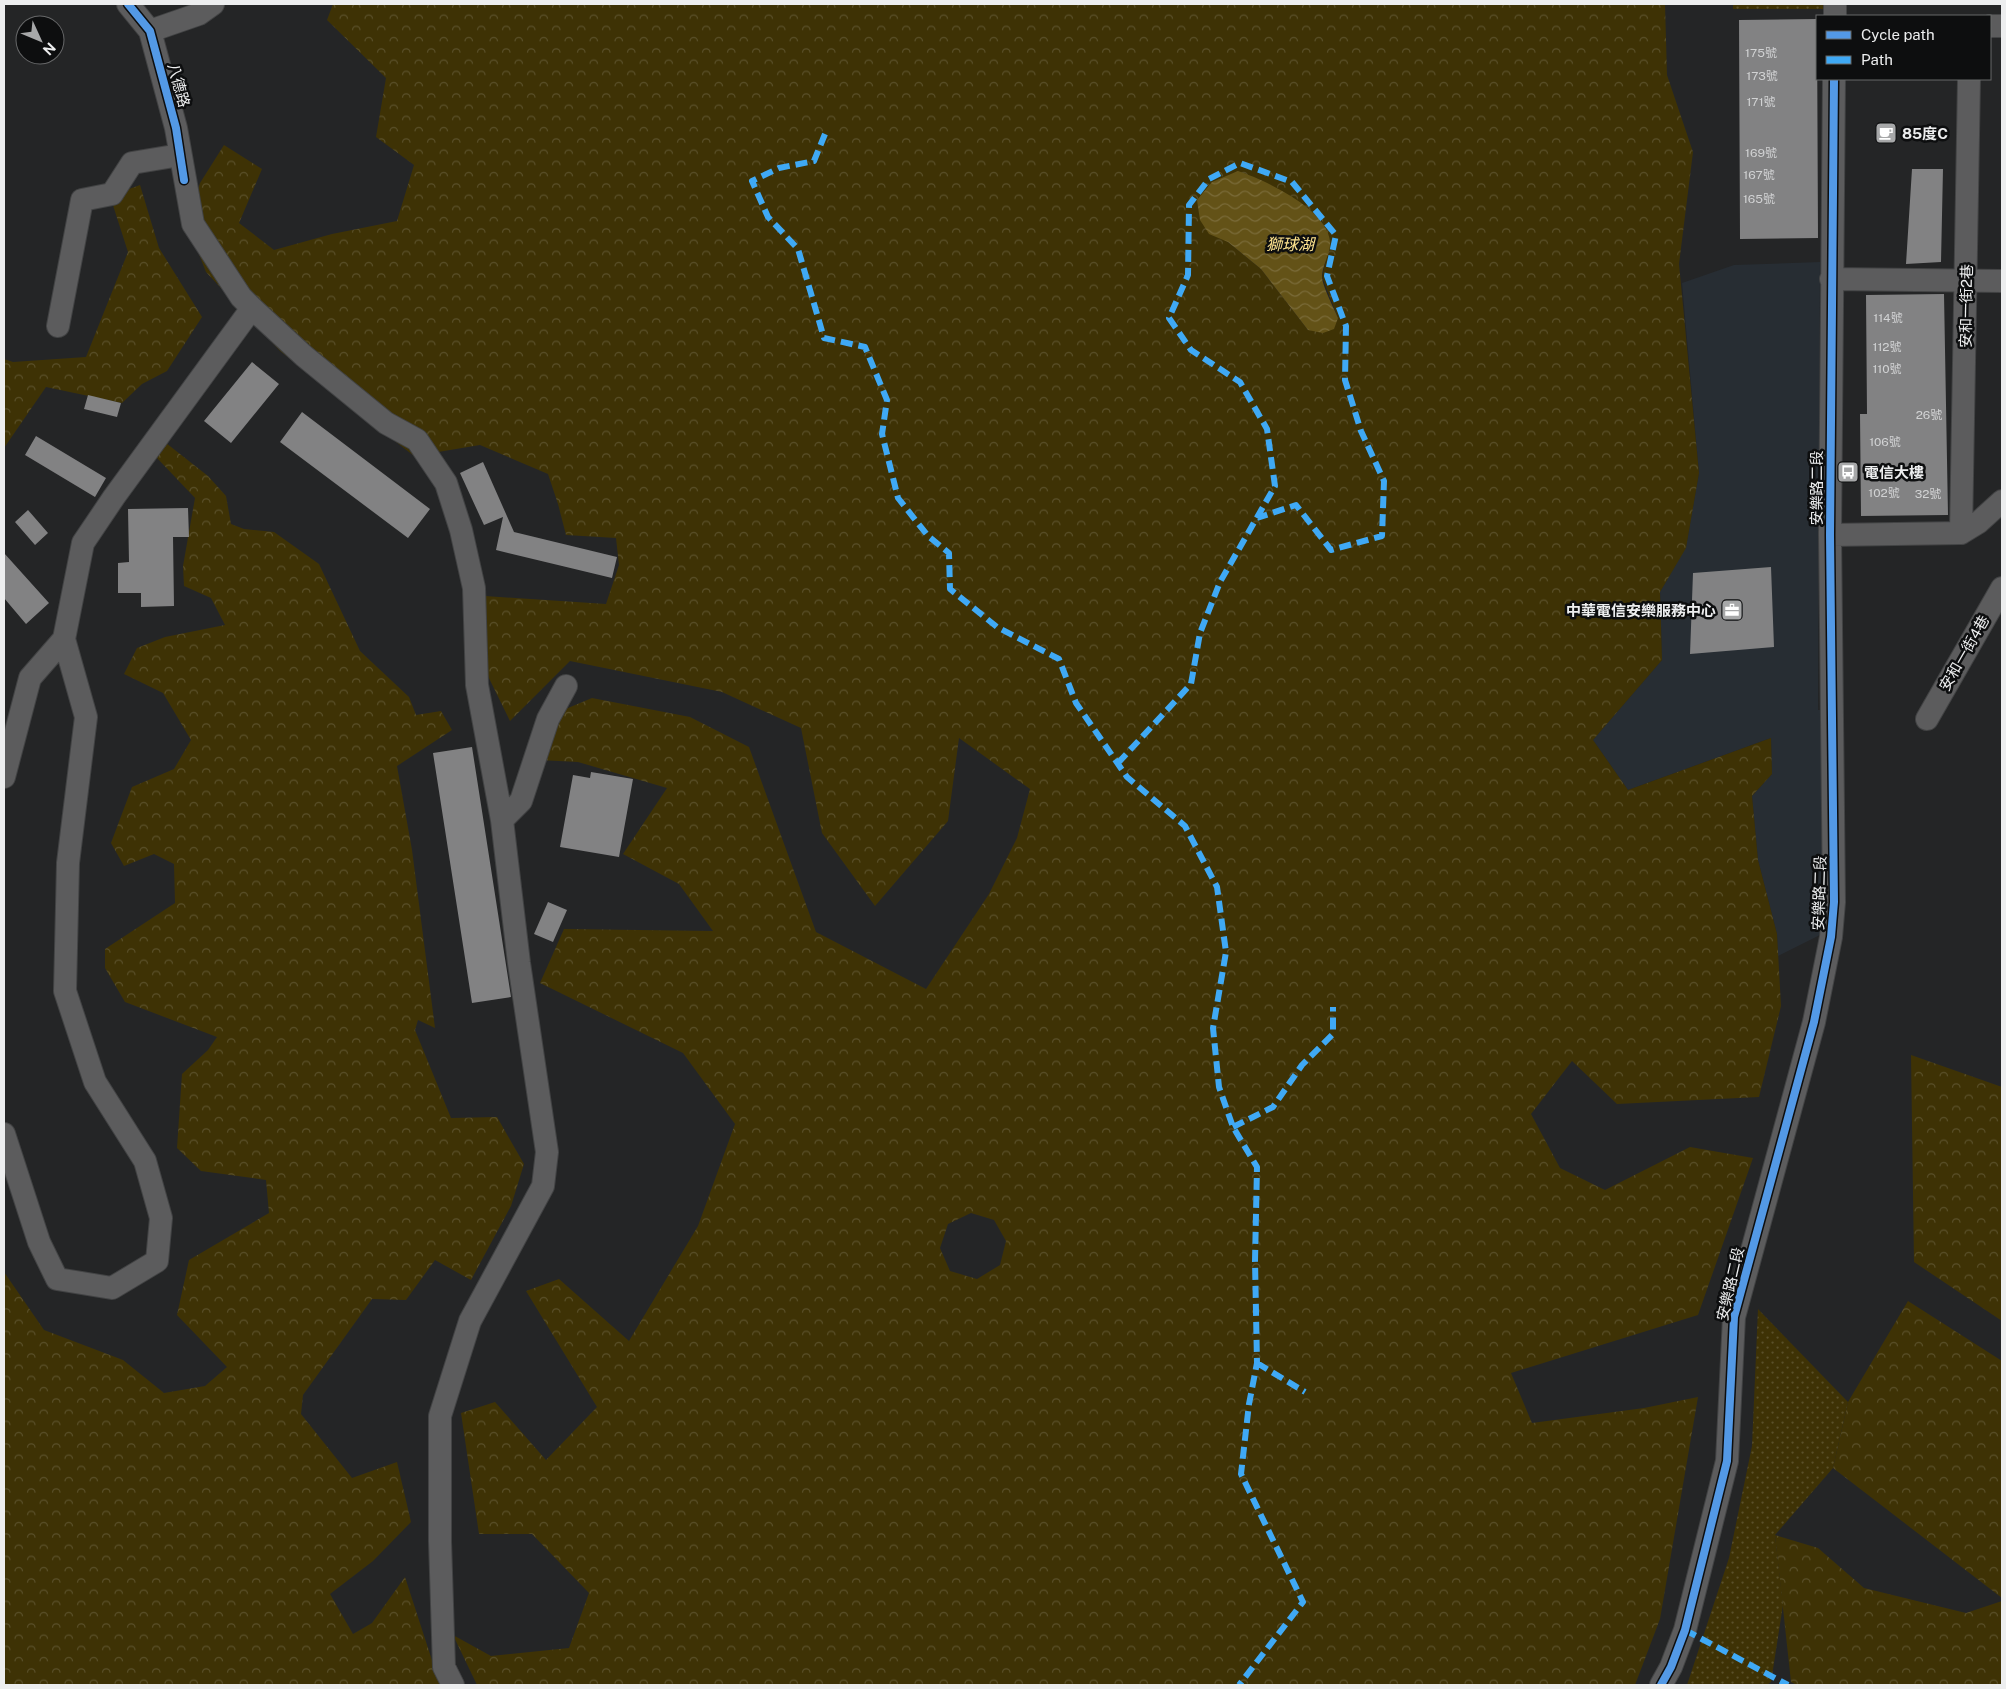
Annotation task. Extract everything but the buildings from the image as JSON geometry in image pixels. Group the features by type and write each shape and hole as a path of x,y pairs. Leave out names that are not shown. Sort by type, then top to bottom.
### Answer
{"street":[{"name":"八德路","path":"128,4 150,31 176,128 193,224 241,297 252,308 304,356 386,423 417,440 446,483 461,530 474,588 477,685 502,820 518,963 547,1152 543,1186 470,1320 440,1416 440,1541 444,1667 453,1685"},
{"path":"150,31 200,14 213,4"},
{"name":"安樂路二段","path":"1661,1685 1686,1630 1727,1460 1734,1317 1814,1022 1831,937 1834,902 1830,535 1834,80"},
{"name":"安和一街2巷","path":"1961,533 1969,80"},
{"path":"58,326 82,200 112,194 132,163 180,155"},
{"path":"1831,279 2002,281"},
{"path":"4,1134 39,1242 57,1279 112,1288 156,1261 161,1218 145,1161 95,1082 65,991 68,863 86,717 64,639 83,543 114,497 252,308"},
{"path":"1830,535 1961,533 1979,522 2002,501"},
{"name":"安和一街4巷","path":"1926,718 2002,588"},
{"path":"4,777 30,678 64,639"},
{"path":"502,820 521,801 548,719 566,686"}],"shaded area":[{"path":"1820,262 1818,710 1832,709 1828,931 1778,956 1777,934 1758,860 1752,796 1772,774 1771,738 1628,790 1593,740 1662,660 1660,592 1686,547 1699,473 1682,283 1734,265"}],"green space":[{"path":"333,4 1665,4 1667,75 1693,152 1679,264 1699,473 1686,548 1660,592 1662,660 1593,740 1628,790 1771,738 1772,774 1752,796 1758,860 1777,934 1781,1006 1759,1097 1617,1104 1572,1061 1531,1114 1560,1168 1605,1190 1690,1147 1753,1158 1698,1315 1511,1373 1532,1423 1644,1408 1698,1397 1660,1619 1635,1685 477,1685 453,1635 491,1656 569,1648 589,1593 532,1534 479,1534 461,1413 495,1402 546,1460 597,1407 526,1291 559,1279 629,1341 698,1226 735,1124 683,1053 540,983 564,929 713,931 679,884 623,854 667,788 578,762 539,760 544,718 592,698 690,717 749,747 816,932 926,989 989,894 1017,838 1030,789 959,738 948,821 875,906 822,833 801,728 722,692 570,661 510,721 484,668 485,596 606,604 619,565 616,538 566,535 548,474 480,445 414,456 280,351 206,272 187,224 200,183 224,145 262,169 239,223 274,250 332,234 397,221 414,165 376,137 386,78 327,20","holes":["1298,202 1321,220 1330,241 1322,277 1338,318 1308,330 1261,269 1228,242","971,1213 994,1220 1006,1241 1000,1265 977,1279 950,1271 940,1248 948,1224"]},
{"path":"1733,4 1836,4 1836,9 1733,9"},
{"path":"140,185 159,248 202,317 167,371 142,384 122,403 46,387 4,448 4,359 13,362 86,357 128,252 110,196"},
{"path":"166,443 208,476 226,496 231,524 244,529 274,532 319,564 360,651 409,697 416,715 441,711 452,730 397,766 412,850 435,1028 418,1020 415,1030 451,1118 497,1117 524,1164 511,1206 471,1280 435,1260 406,1300 372,1299 303,1395 301,1414 352,1478 397,1462 411,1522 373,1561 330,1594 353,1634 372,1623 405,1577 440,1685 4,1685 4,1272 44,1330 123,1360 164,1393 205,1386 227,1367 177,1315 189,1260 269,1213 266,1180 201,1171 177,1148 182,1074 208,1050 217,1037 125,1002 105,968 105,949 175,903 174,864 154,854 124,866 111,843 132,787 174,769 191,740 163,693 124,674 137,648 165,637 225,625 211,598 184,586 183,566 195,498 157,458"},
{"path":"1911,1055 2002,1087 2002,1321 1914,1262"},
{"path":"1908,1301 2002,1361 2002,1598 1833,1468 1848,1402"},
{"path":"1758,1309 1848,1402 1833,1468 1775,1535 1783,1605 1771,1682 1767,1685 1687,1685 1729,1558 1752,1446"},
{"path":"1775,1535 1818,1548 1864,1588 1966,1613 2002,1601 2002,1685 1797,1685 1791,1682"}],"water":[{"name":"獅球湖","path":"1238,171 1263,181 1293,197 1307,207 1326,229 1330,245 1322,279 1338,318 1334,329 1323,333 1308,330 1261,269 1228,242 1209,234 1200,220 1197,200 1212,182"}],"marked path":[{"path":"825,134 814,161 779,168 752,181 768,217 798,249 824,338 865,347 887,400 882,434 898,498 928,536 949,553 950,589 997,627 1059,659 1076,703 1127,777 1185,826 1217,887 1226,952 1213,1028 1219,1087 1233,1127 1257,1167 1255,1261 1257,1363 1249,1404 1241,1474 1303,1602 1239,1685"},
{"path":"1118,763 1191,684 1200,633 1220,582 1275,486 1267,429 1240,382 1191,350 1169,318 1188,275 1189,205 1209,179 1240,163 1292,182 1336,235 1327,276 1346,326 1345,380 1361,431 1384,481 1382,536 1331,550 1296,505 1257,518"},
{"path":"1233,1127 1273,1107 1302,1065 1333,1034 1333,1007"},
{"path":"1257,1363 1305,1392"},
{"path":"1685,1630 1788,1685"}],"cycle path":[{"path":"128,4 150,31 176,128 184,180"},
{"path":"1661,1685 1671,1667 1685,1630 1727,1461 1734,1317 1814,1022 1831,937 1834,902 1830,535 1834,80"}],"place":[{"name":"85度C","path":"1886,133"},
{"name":"電信大樓","path":"1848,472"},
{"name":"中華電信安樂服務中心","path":"1732,610"}]}
